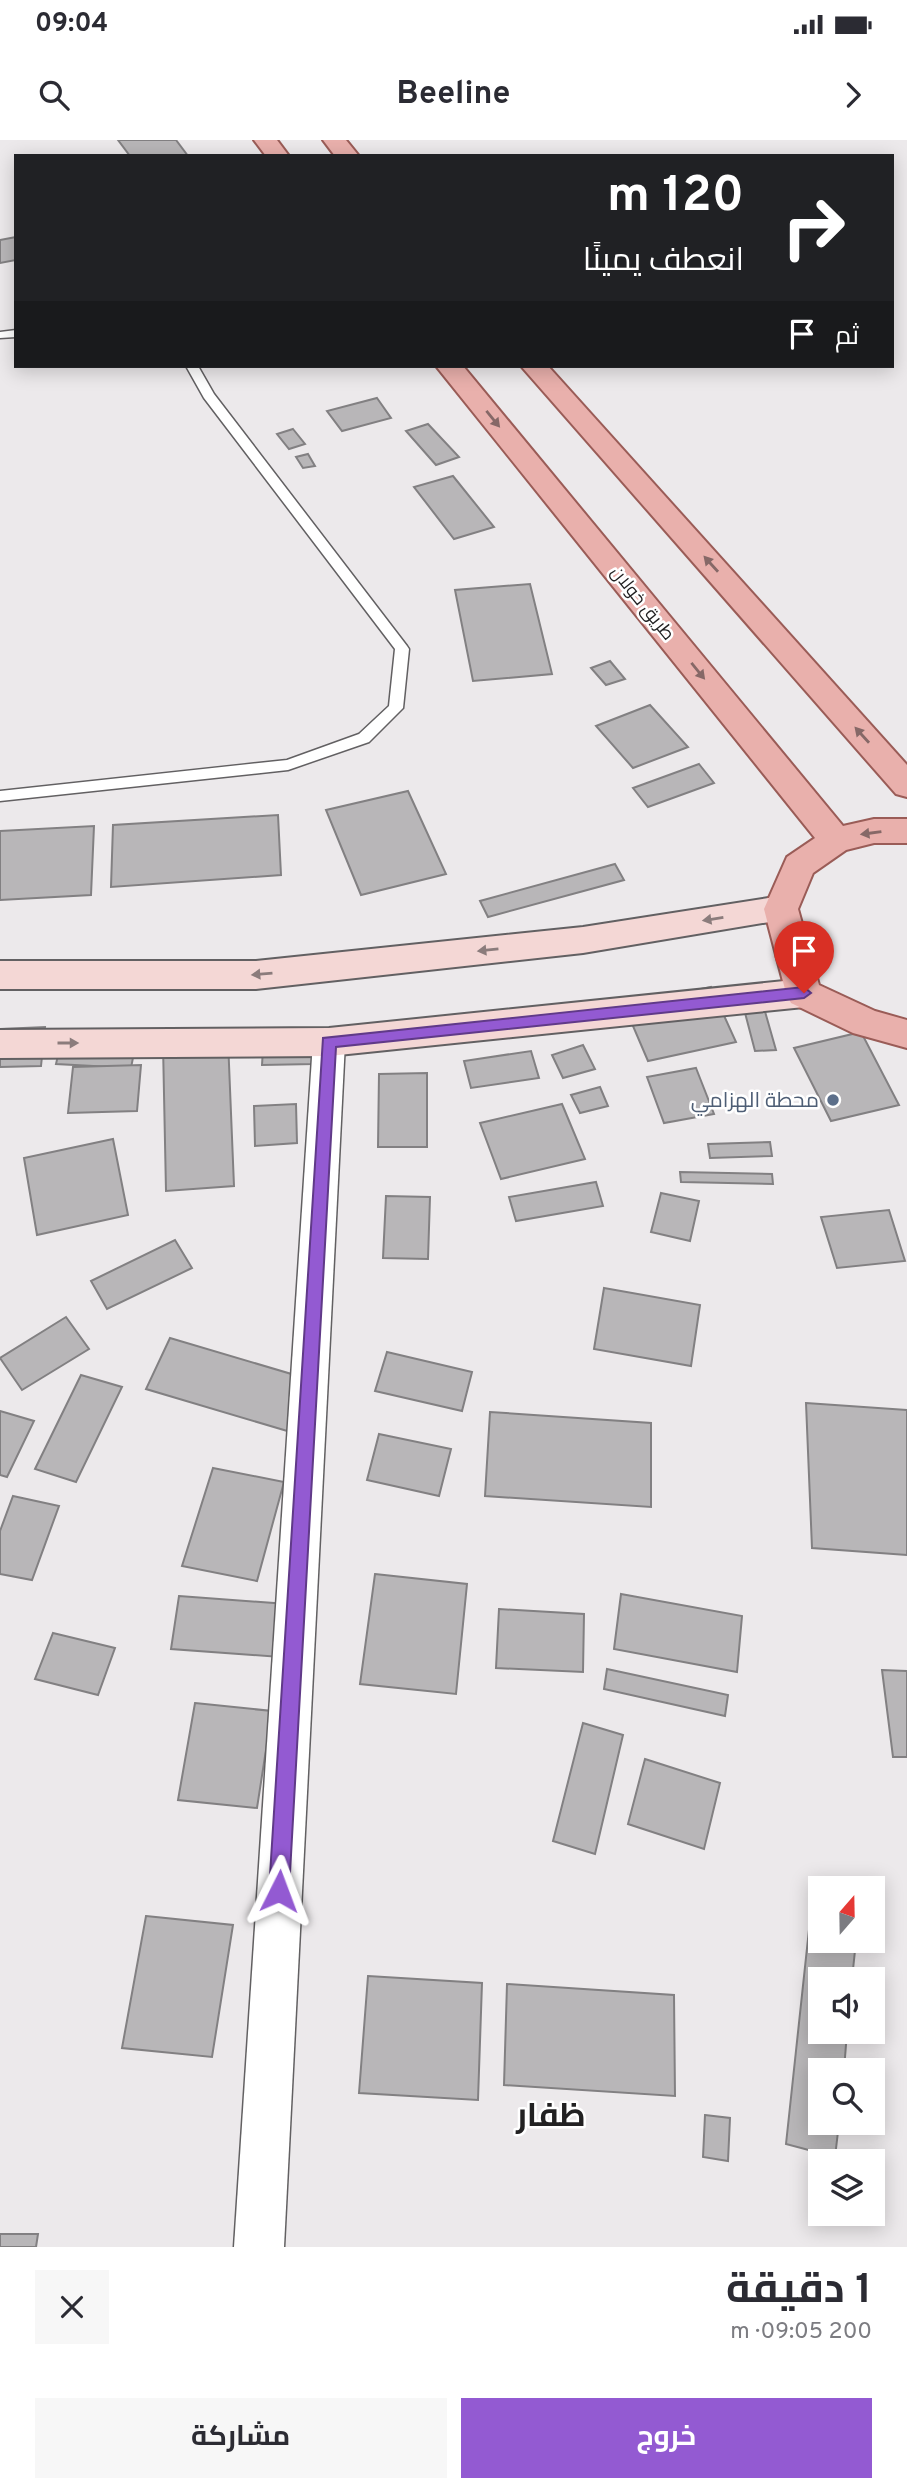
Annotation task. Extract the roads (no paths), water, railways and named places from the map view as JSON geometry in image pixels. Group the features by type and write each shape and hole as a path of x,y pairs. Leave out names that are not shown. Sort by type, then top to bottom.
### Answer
{"main road":[{"path":"265,140 276,154"},
{"path":"334,140 346,154"},
{"name":"طريق خولان","path":"451,368 836,840"},
{"path":"536,368 907,786"},
{"path":"907,831 874,831 836,840 799,866 780,909 804,993 866,1023 907,1050"},
{"path":"866,1023 907,1034"}],"street":[{"path":"0,975 256,975 583,940 780,909"},
{"path":"0,1044 329,1042 804,993"},
{"path":"258,2247 329,1042"}],"lane":[{"path":"0,796 288,765 364,738 396,708 402,649 208,395 193,368"}],"place":[{"name":"محطة الهزامي","path":"833,1100"}],"district":[{"name":"ظفار","path":"551,2114"}]}
